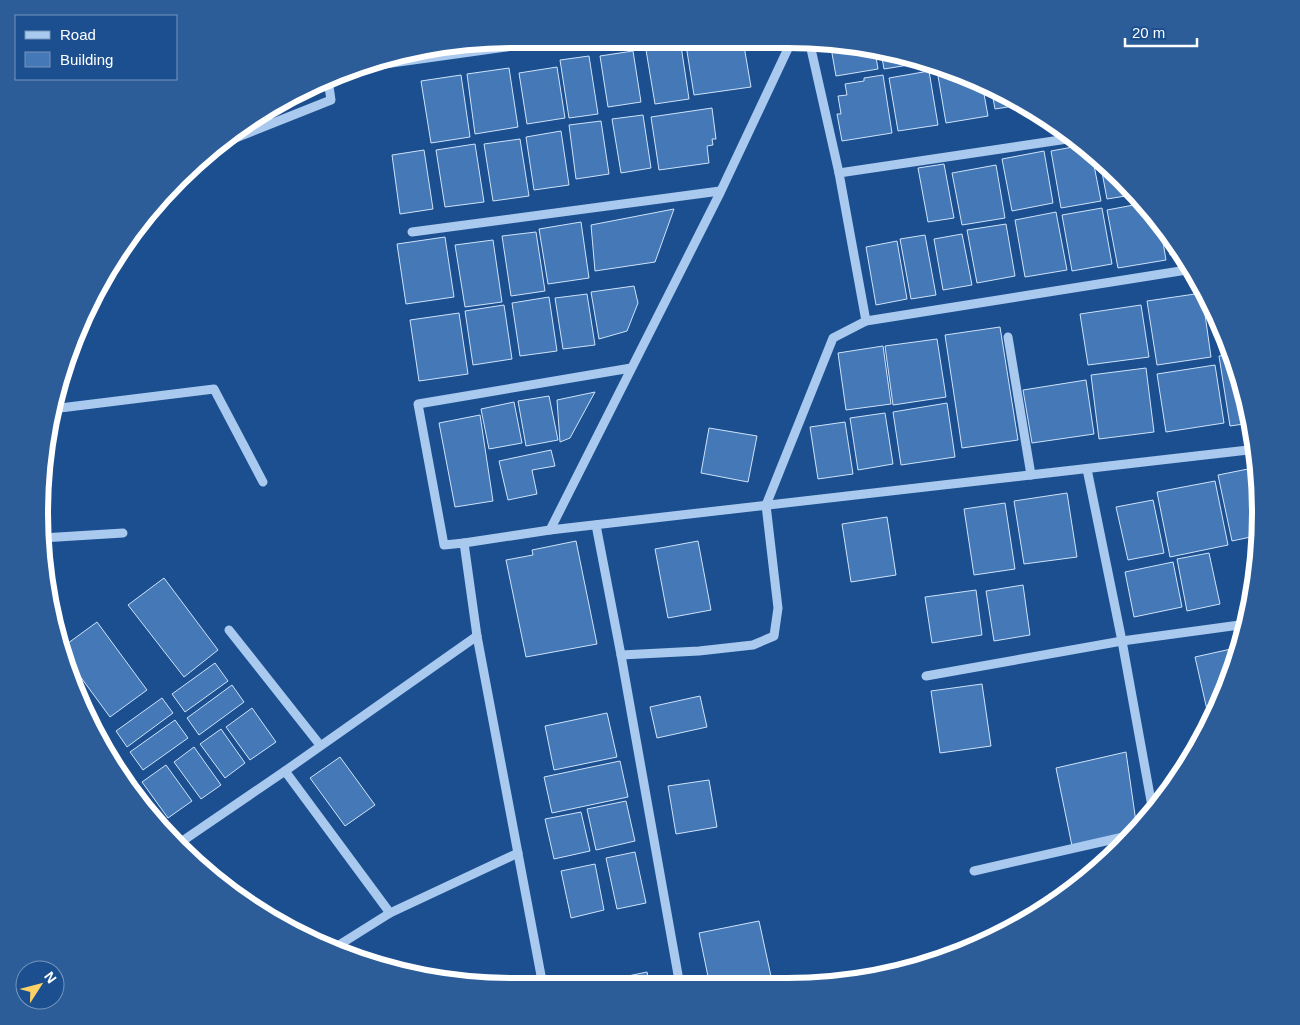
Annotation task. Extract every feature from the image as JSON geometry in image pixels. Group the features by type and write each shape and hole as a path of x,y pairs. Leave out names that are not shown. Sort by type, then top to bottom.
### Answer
{"street":[{"path":"392,63 499,48"},
{"path":"550,530 720,191 788,48"},
{"path":"811,48 839,173 866,321"},
{"path":"239,137 332,100 329,86"},
{"path":"839,173 1065,139"},
{"path":"412,232 720,191"},
{"path":"621,655 699,651 753,645 774,636 778,608 766,506 833,338 866,321 1184,270"},
{"path":"1008,338 1031,475"},
{"path":"631,368 418,404 444,545 550,530 1249,450"},
{"path":"59,408 214,389 263,482"},
{"path":"1087,468 1122,641 1151,802"},
{"path":"596,525 679,978"},
{"path":"48,538 123,533"},
{"path":"464,543 477,636 541,978"},
{"path":"926,676 1122,641 1239,625"},
{"path":"229,630 320,745"},
{"path":"183,840 477,636"},
{"path":"285,771 390,913"},
{"path":"974,871 1119,838"},
{"path":"340,944 390,913 518,853"}],"building":[{"path":"646,48 681,48 689,99 655,104"},
{"path":"686,48 744,48 751,87 694,95"},
{"path":"831,49 876,56 878,69 836,76"},
{"path":"633,51 641,102 608,107 600,56"},
{"path":"589,56 598,114 569,118 560,60"},
{"path":"882,57 912,64 884,69"},
{"path":"557,67 565,118 527,124 519,73"},
{"path":"509,68 518,127 475,134 467,74"},
{"path":"929,71 938,125 898,131 889,78"},
{"path":"937,72 983,91 988,116 946,123"},
{"path":"461,75 470,137 431,143 421,81"},
{"path":"883,75 892,133 842,141 837,114 841,114 838,96 847,95 845,84"},
{"path":"992,95 1013,106 995,109"},
{"path":"712,108 716,139 712,139 713,145 707,146 709,163 659,170 651,117"},
{"path":"643,115 651,168 621,173 612,119"},
{"path":"601,121 609,174 576,179 569,125"},
{"path":"561,131 569,185 534,190 526,137"},
{"path":"520,139 529,196 493,201 484,144"},
{"path":"475,144 484,202 445,207 436,150"},
{"path":"1074,147 1093,163 1101,201 1061,208 1051,151"},
{"path":"424,150 433,209 400,214 392,155"},
{"path":"1044,151 1053,203 1012,211 1002,159"},
{"path":"944,164 954,218 928,222 918,168"},
{"path":"996,165 1005,218 962,225 952,173"},
{"path":"1102,170 1127,196 1107,199"},
{"path":"1136,205 1162,238 1166,260 1118,268 1107,210"},
{"path":"1102,208 1112,264 1072,271 1062,215"},
{"path":"674,209 655,262 595,271 591,225"},
{"path":"1056,212 1067,270 1025,277 1015,220"},
{"path":"581,222 589,278 548,284 539,229"},
{"path":"1006,224 1015,276 977,283 967,230"},
{"path":"536,232 545,291 511,296 502,236"},
{"path":"962,234 972,285 943,290 934,239"},
{"path":"925,235 936,295 911,299 900,239"},
{"path":"445,237 454,297 406,304 397,244"},
{"path":"493,240 502,302 465,307 455,245"},
{"path":"897,241 907,299 876,305 866,247"},
{"path":"1168,246 1174,254 1170,255"},
{"path":"634,286 638,303 627,331 599,339 591,292"},
{"path":"587,294 595,345 563,349 555,298"},
{"path":"1198,294 1204,305 1211,357 1157,365 1147,301"},
{"path":"549,297 557,351 520,356 512,303"},
{"path":"504,305 512,359 473,365 465,311"},
{"path":"1141,305 1149,357 1088,365 1080,314"},
{"path":"459,313 468,374 419,381 410,320"},
{"path":"1000,327 1018,440 962,448 945,335"},
{"path":"937,339 946,397 893,405 885,346"},
{"path":"883,346 891,404 846,410 838,353"},
{"path":"1225,355 1228,363 1244,424 1230,426 1219,356"},
{"path":"1215,365 1224,423 1166,432 1157,374"},
{"path":"1146,368 1154,432 1099,439 1091,375"},
{"path":"1086,380 1094,434 1032,443 1023,390"},
{"path":"595,392 570,438 560,442 557,400"},
{"path":"549,396 558,440 526,446 518,401"},
{"path":"514,402 522,443 489,449 481,409"},
{"path":"947,403 955,457 901,465 893,412"},
{"path":"885,413 893,464 858,470 850,418"},
{"path":"480,415 493,501 455,507 439,423"},
{"path":"845,422 853,474 818,479 810,427"},
{"path":"709,428 757,436 748,482 701,473"},
{"path":"551,450 555,466 532,470 537,494 508,500 499,461"},
{"path":"1251,468 1252,537 1232,541 1218,475"},
{"path":"1215,481 1228,545 1170,557 1157,492"},
{"path":"1067,493 1077,557 1024,564 1014,501"},
{"path":"1153,500 1164,553 1128,560 1116,507"},
{"path":"1005,503 1015,569 974,575 964,509"},
{"path":"887,517 896,575 851,582 842,524"},
{"path":"576,541 597,644 526,657 506,560 533,555 532,550"},
{"path":"698,541 711,610 668,618 655,549"},
{"path":"1209,553 1220,604 1187,611 1177,559"},
{"path":"1173,562 1182,607 1134,617 1125,572"},
{"path":"164,578 218,650 184,677 128,605"},
{"path":"1023,585 1030,635 994,641 986,591"},
{"path":"976,590 982,635 932,643 925,597"},
{"path":"97,622 147,690 110,717 75,669 66,644"},
{"path":"1232,649 1208,712 1195,657"},
{"path":"215,663 228,681 185,712 172,694"},
{"path":"982,684 991,746 940,753 931,691"},
{"path":"232,685 244,702 199,735 187,718"},
{"path":"700,696 707,727 657,738 650,707"},
{"path":"162,698 173,713 127,747 116,731"},
{"path":"252,708 276,742 250,760 226,727"},
{"path":"607,713 617,757 554,770 545,726"},
{"path":"175,720 188,738 143,770 130,752"},
{"path":"221,729 245,763 225,778 200,744"},
{"path":"194,747 221,785 201,799 174,762"},
{"path":"1126,752 1136,820 1123,834 1072,846 1056,768"},
{"path":"340,757 375,805 345,826 310,778"},
{"path":"620,761 628,797 552,813 544,777"},
{"path":"166,765 192,801 168,818 142,782"},
{"path":"709,780 717,827 676,834 668,786"},
{"path":"626,801 635,841 596,850 587,809"},
{"path":"581,812 590,851 554,859 545,819"},
{"path":"635,852 646,903 617,909 606,858"},
{"path":"595,864 604,910 571,918 561,871"},
{"path":"759,921 771,978 708,978 699,933"},
{"path":"647,972 648,978 618,978"}]}
